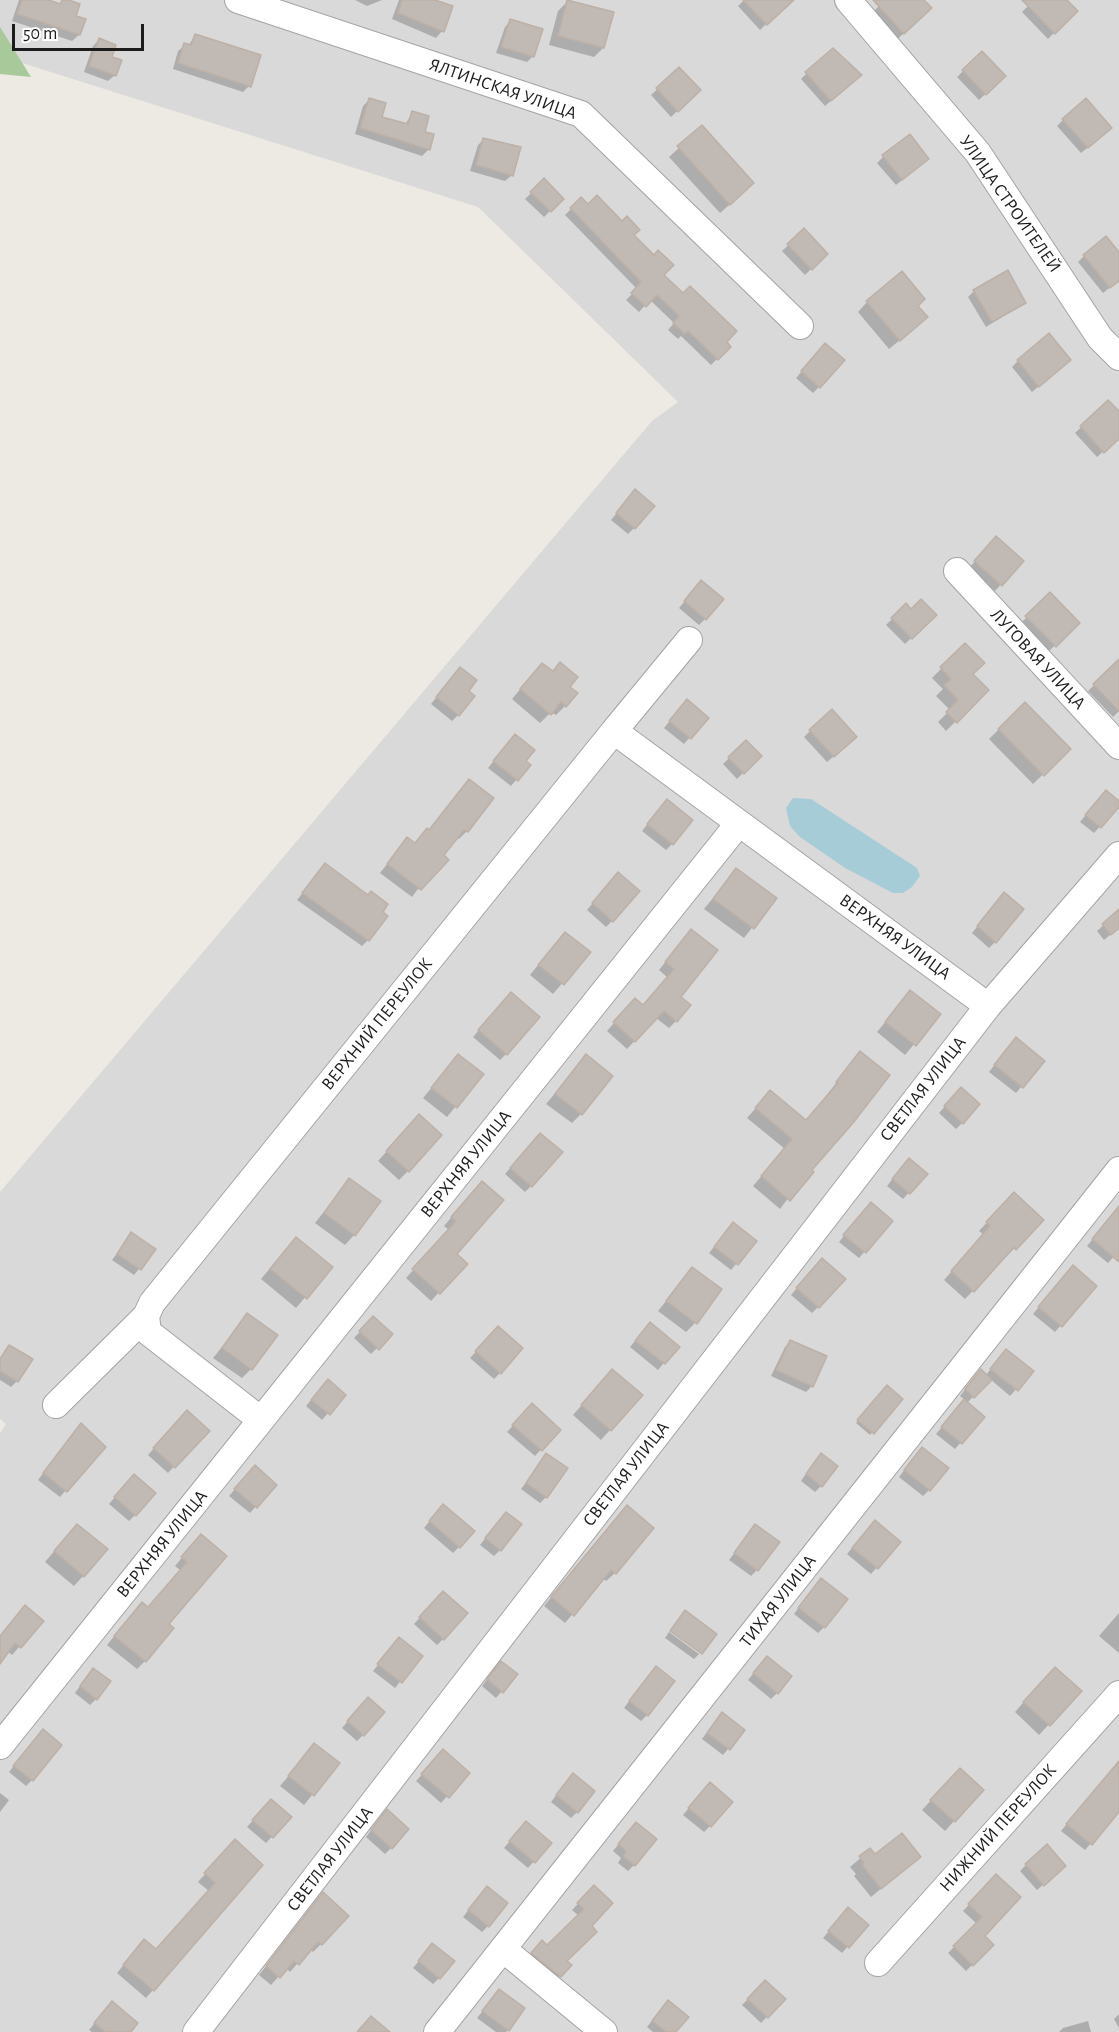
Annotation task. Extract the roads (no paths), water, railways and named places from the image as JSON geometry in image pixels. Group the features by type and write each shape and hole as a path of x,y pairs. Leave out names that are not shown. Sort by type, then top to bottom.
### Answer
{"street":[{"name":"ЯЛТИНСКАЯ УЛИЦА","path":"238,0 581,114 800,326"},
{"name":"УЛИЦА СТРОИТЕЛЕЙ","path":"848,0 978,153 1100,338 1119,357"},
{"name":"ЛУГОВАЯ УЛИЦА","path":"957,571 1119,746"},
{"name":"ВЕРХНИЙ ПЕРЕУЛОК","path":"56,1405 146,1317 152,1303 688,640"},
{"path":"614,731 739,823"},
{"name":"ВЕРХНЯЯ УЛИЦА","path":"0,1746 739,823 988,1006"},
{"name":"СВЕТЛАЯ УЛИЦА","path":"196,2032 988,1006 1119,855"},
{"name":"ТИХАЯ УЛИЦА","path":"437,2032 1119,1170"},
{"path":"146,1317 148,1332 261,1420"},
{"name":"НИЖНИЙ ПЕРЕУЛОК","path":"878,1963 1119,1694"},
{"path":"503,1949 604,2032"}],"water":[{"path":"793,798 811,799 917,868 920,876 912,887 903,893 893,893 845,868 800,837 790,826 786,808"}]}
